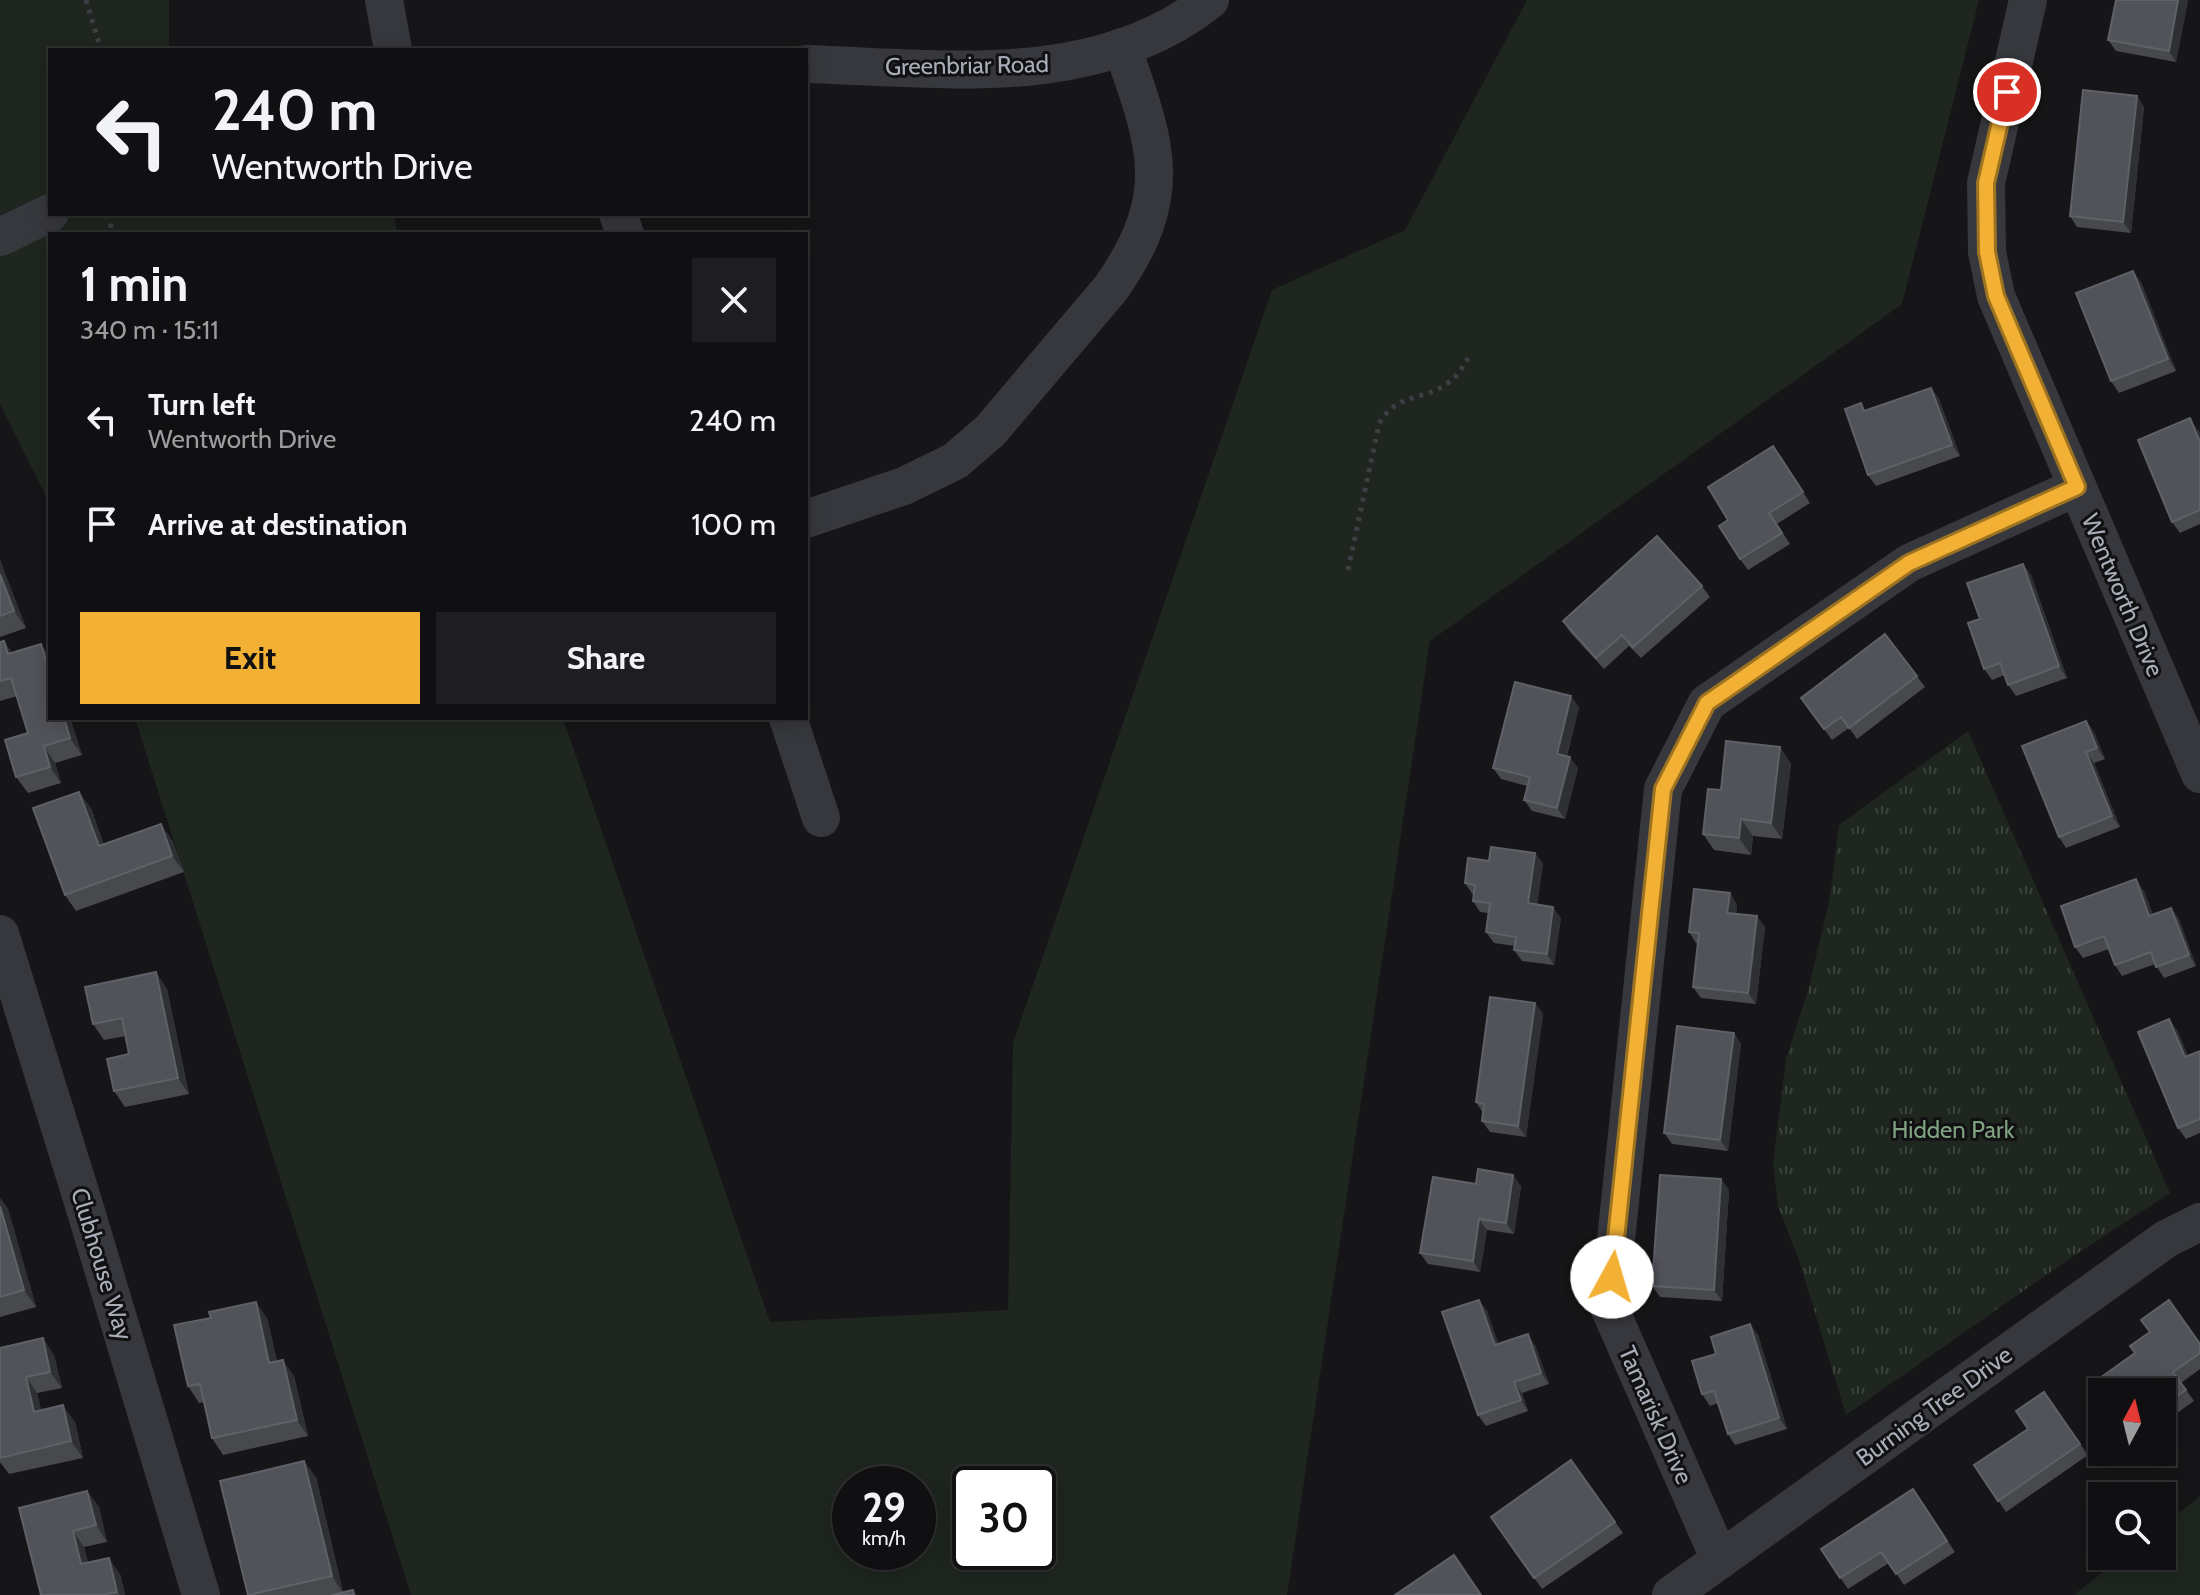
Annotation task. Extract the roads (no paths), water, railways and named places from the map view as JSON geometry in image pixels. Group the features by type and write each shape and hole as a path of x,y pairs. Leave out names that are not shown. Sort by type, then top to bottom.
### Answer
{"street":[{"path":"384,0 393,48"},
{"name":"Greenbriar Road","path":"808,64 1021,68 1055,64 1122,47 1158,33 1210,0"},
{"name":"Wentworth Drive","path":"2028,0 1986,183 1987,252 1996,296 2200,774"},
{"path":"808,518 904,486 955,461 990,431 1126,267 1139,246 1152,204 1154,158 1145,113 1122,47"},
{"path":"0,237 48,214"},
{"name":"Tamarisk Drive","path":"1720,1560 1609,1307 1663,789 1707,703 1909,563 2077,487"},
{"path":"789,720 821,818"},
{"name":"Clubhouse Way","path":"0,934 201,1595"},
{"name":"Burning Tree Drive","path":"1671,1595 2166,1239 2200,1222"}],"park label":[{"name":"Hidden Park","path":"1953,1129"}]}
